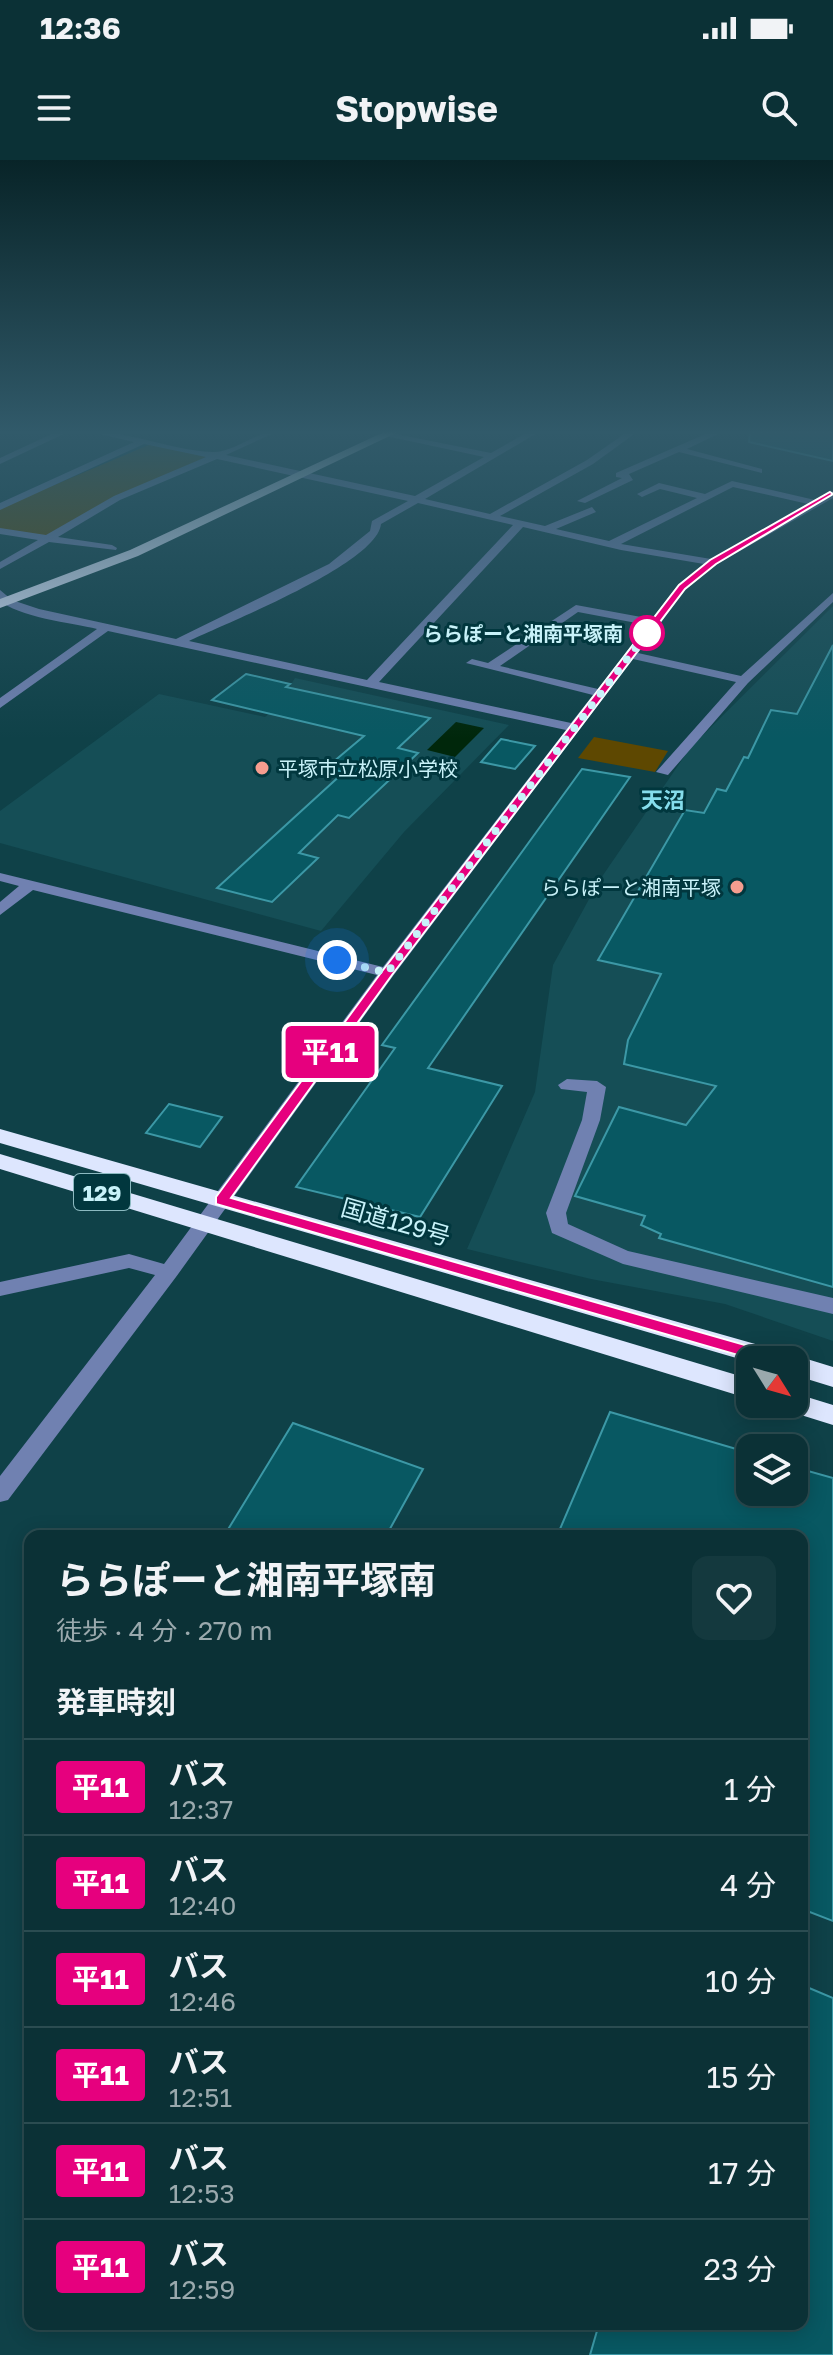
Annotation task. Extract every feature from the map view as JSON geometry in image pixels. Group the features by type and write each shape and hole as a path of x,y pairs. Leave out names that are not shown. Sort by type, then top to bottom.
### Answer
{"highway":[{"path":"2,599 142,534"},
{"path":"2,599 134,553 174,534"},
{"name":"国道129号","path":"0,1136 736,1348"},
{"name":"129","path":"0,1161 736,1385"},
{"path":"808,1369 833,1377"},
{"path":"808,1407 833,1415"}],"street":[{"path":"24,534 112,548"},
{"path":"0,566 55,534"},
{"path":"179,642 296,586 362,546 373,534"},
{"path":"370,684 510,534"},
{"path":"566,534 713,562"},
{"path":"612,544 631,534"},
{"path":"0,1493 169,1272 387,973 682,587 713,562 761,534"},
{"path":"663,772 744,680 833,596"},
{"path":"2,599 22,608 574,728"},
{"path":"563,601 575,609 655,623"},
{"path":"491,667 575,609"},
{"path":"0,704 108,626"},
{"path":"630,655 744,680"},
{"path":"472,663 601,693"},
{"path":"0,877 387,973"},
{"path":"0,910 30,884"},
{"path":"567,1085 597,1087 591,1120 556,1213 559,1228 623,1257 833,1306"},
{"path":"0,1289 129,1261 169,1272"}],"shaded area":[{"path":"24,534 55,534 49,538"},
{"path":"833,606 833,1341 725,1304 591,1279 467,1249 535,1092 553,965 599,881 690,748"},
{"name":"平塚市立松原小学校","path":"295,678 509,725 404,832 321,931 0,843 0,811 159,694 265,717 276,708"},
{"path":"456,722 484,728 455,757 427,750"},
{"path":"594,737 668,751 655,772 578,758"}],"building":[{"name":"ららぽーと湘南平塚","path":"833,645 833,1287 659,1238 661,1234 641,1225 645,1216 575,1196 619,1107 686,1125 716,1086 624,1064 628,1040 661,974 598,960 685,810 704,813 717,789 726,791 744,757 748,758 771,710 797,714"},
{"path":"246,674 290,684 286,687 430,718 398,748 418,753 349,818 338,815 299,853 318,858 272,902 217,888 344,772 326,768 364,736 212,700"},
{"path":"501,739 535,746 515,769 481,762"},
{"path":"582,769 630,777 428,1068 502,1086 420,1217 296,1187 395,1048 382,1045"},
{"path":"169,1104 222,1117 200,1147 146,1133"},
{"path":"610,1412 736,1449 736,1506 808,1506 808,1471 833,1478 833,1921 808,1911 808,1530 560,1530"},
{"path":"293,1423 423,1469 389,1530 228,1530"},
{"path":"808,1988 833,1998 833,2355 590,2355 597,2330 808,2330"}],"bus line":[{"name":"平11","path":"736,1348 222,1200 387,973 682,587 713,562 762,534"}],"place":[{"name":"ららぽーと湘南平塚南","path":"647,633"},
{"name":"平塚市立松原小学校","path":"262,768"},
{"name":"ららぽーと湘南平塚","path":"737,887"}],"district":[{"name":"天沼","path":"663,799"}],"route":[{"path":"337,960 387,973 647,633"}]}
